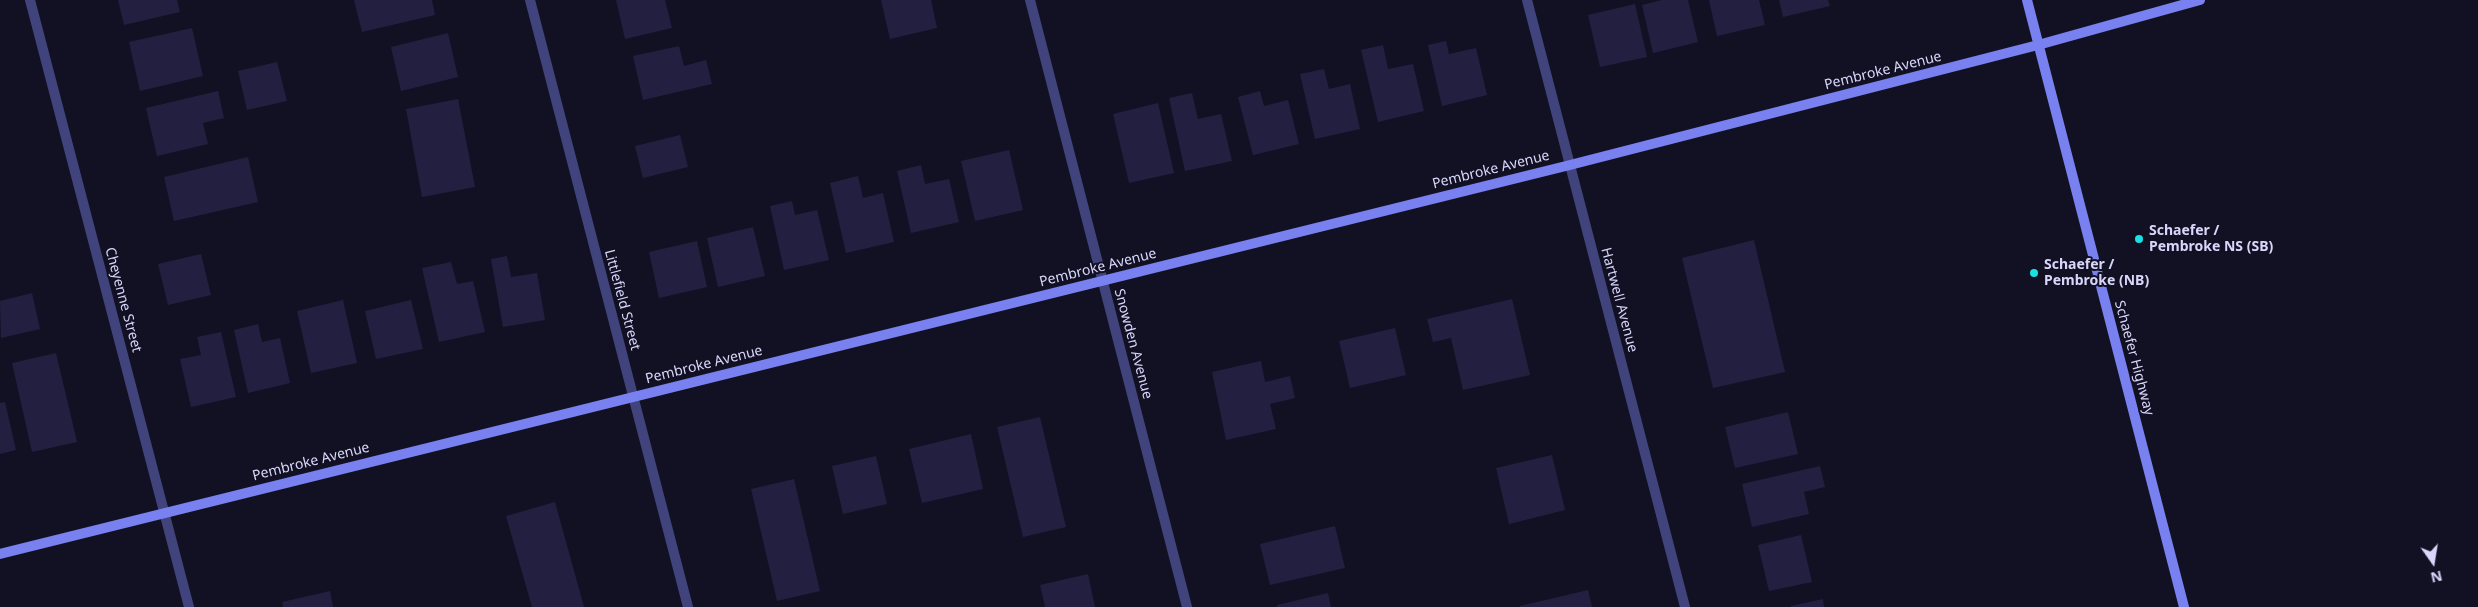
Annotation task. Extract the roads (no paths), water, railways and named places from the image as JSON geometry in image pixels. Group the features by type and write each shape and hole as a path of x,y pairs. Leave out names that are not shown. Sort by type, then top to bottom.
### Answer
{"street":[{"name":"Cheyenne Street","path":"30,0 188,607"},
{"name":"Littlefield Street","path":"530,0 688,607"},
{"name":"Snowden Avenue","path":"1030,0 1187,607"},
{"name":"Hartwell Avenue","path":"1527,0 1685,607"},
{"name":"Schaefer Highway","path":"2027,0 2184,607"},
{"name":"Pembroke Avenue","path":"0,554 1570,165 2038,46 2200,0"}],"place":[{"name":"Schaefer / Pembroke NS (SB)","path":"2139,239"},
{"name":"Schaefer / Pembroke (NB)","path":"2034,273"}]}
